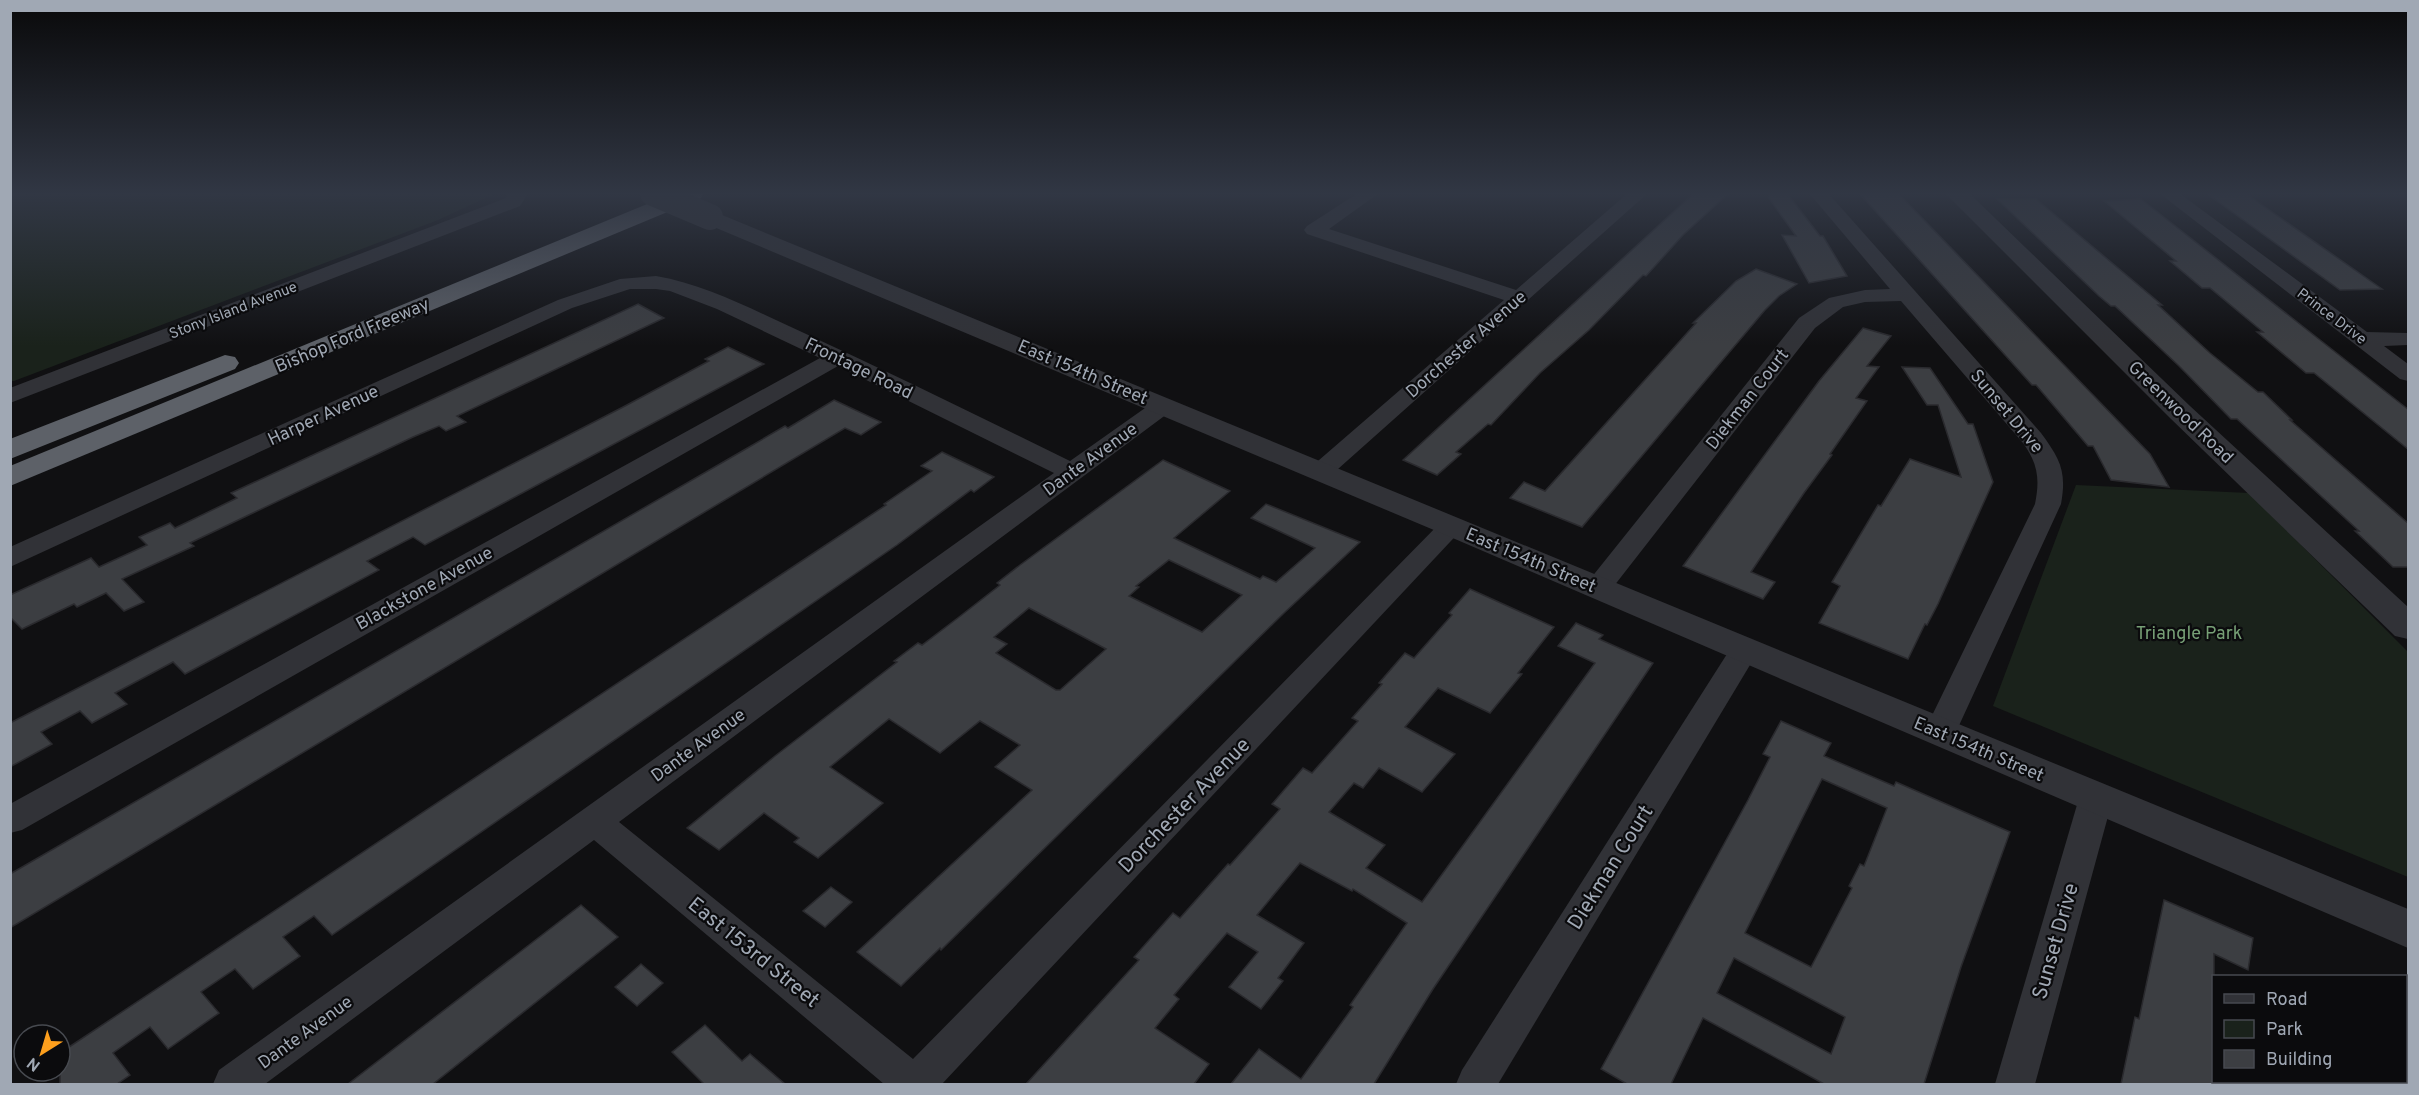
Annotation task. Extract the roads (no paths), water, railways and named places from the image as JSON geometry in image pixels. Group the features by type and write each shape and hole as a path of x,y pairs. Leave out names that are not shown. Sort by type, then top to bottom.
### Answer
{"highway":[{"name":"Bishop Ford Freeway","path":"10,450 518,244"},
{"name":"Bishop Ford Freeway","path":"10,477 603,244"}],"street":[{"name":"Stony Island Avenue","path":"10,396 404,244"},
{"name":"East 154th Street","path":"791,244 1162,406 2409,929"},
{"path":"1357,244 1519,298"},
{"name":"Dorchester Avenue","path":"1320,472 1581,244"},
{"name":"Sunset Drive","path":"1864,244 2032,438 2051,464 2052,485 2048,504 1940,732"},
{"name":"Greenwood Road","path":"2008,244 2180,412 2409,627"},
{"name":"Prince Drive","path":"2236,244 2409,374"},
{"name":"Frontage Road","path":"640,282 670,285 698,294 838,357 1072,472"},
{"name":"Harper Avenue","path":"10,558 565,304 606,289 640,282"},
{"name":"Diekman Court","path":"1597,588 1807,324 1836,303 1864,296 1908,294"},
{"path":"2363,339 2409,339"},
{"name":"Blackstone Avenue","path":"10,820 838,357"},
{"name":"Dante Avenue","path":"232,1084 1162,406"},
{"name":"Dorchester Avenue","path":"915,1084 1452,526"},
{"name":"Diekman Court","path":"1476,1084 1744,650"},
{"name":"Sunset Drive","path":"2015,1084 2096,798"},
{"name":"East 153rd Street","path":"594,821 915,1084"}],"park label":[{"name":"Triangle Park","path":"2189,633"}]}
